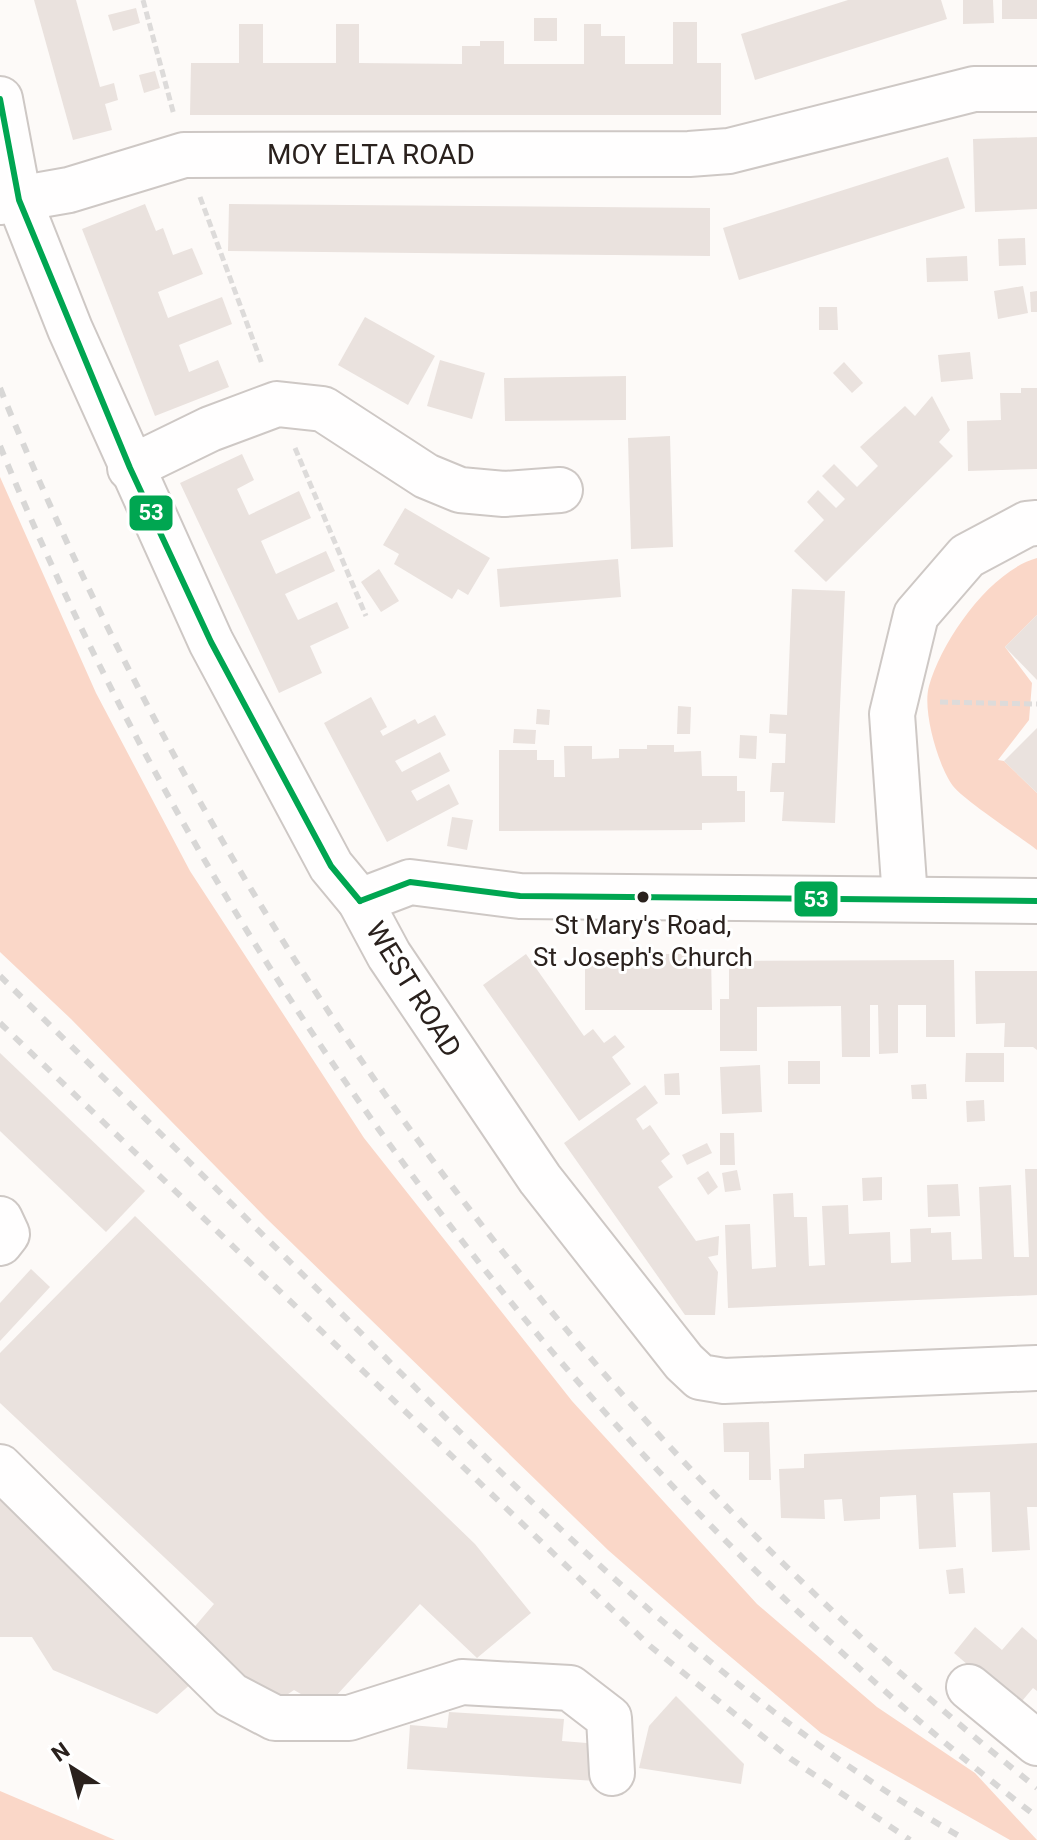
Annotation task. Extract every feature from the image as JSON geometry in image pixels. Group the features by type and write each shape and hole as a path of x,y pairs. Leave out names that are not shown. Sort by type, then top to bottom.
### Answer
{"street":[{"name":"MOY ELTA ROAD","path":"10,201 69,190 184,155 689,154 729,151 974,89 1037,89"},
{"name":"WEST ROAD","path":"0,99 10,201 218,656 331,866 360,901 389,955 540,1179 684,1362 700,1377 724,1381 1037,1368"},
{"path":"130,468 210,429 277,404 323,409 426,476 460,490 504,494 560,490"},
{"path":"905,898 892,714 916,615 967,556 1027,524 1037,523"},
{"path":"360,901 410,882 520,896 1037,901"},
{"path":"0,1219 7,1234 0,1243"},
{"path":"0,1467 231,1695 275,1718 349,1718 462,1682 570,1688 609,1718 612,1773"},
{"path":"969,1687 1037,1743"}],"path":[{"path":"143,0 184,155 277,404 366,616"},
{"path":"895,701 1037,704"}],"shaded area":[{"path":"0,477 96,693 190,871 364,1138 572,1401 757,1604 877,1707 975,1773 1037,1840 1010,1840 821,1733 713,1642 608,1550 266,1218 71,1019 0,952"},
{"path":"1037,558 1037,615 1005,647 1032,683 1029,720 998,760 1004,761 1037,793 1037,850 953,786 933,738 927,696 945,648 970,610 1002,577 1019,565"},
{"path":"0,1791 115,1840 0,1840"}],"building":[{"path":"34,0 76,0 100,87 114,83 118,100 105,104 112,130 73,140"},
{"path":"848,0 941,0 947,19 755,80 741,34"},
{"path":"963,0 993,0 994,23 963,24"},
{"path":"1002,0 1037,0 1037,19 1002,19"},
{"path":"136,8 140,23 113,31 108,15"},
{"path":"534,18 557,18 557,41 534,41"},
{"path":"673,22 697,22 697,63 721,63 721,115 190,115 191,63 239,63 239,24 263,24 263,63 336,63 336,24 359,24 359,63 462,64 462,46 480,46 480,41 504,41 504,64 584,64 584,24 601,24 601,36 625,36 625,64 673,64"},
{"path":"155,71 160,88 144,93 139,75"},
{"path":"1037,137 1037,209 975,212 973,139"},
{"path":"948,157 965,208 739,280 723,228"},
{"path":"145,204 156,231 163,228 173,255 192,248 203,274 158,292 168,318 222,297 232,324 179,345 189,372 218,360 229,387 155,416 82,229"},
{"path":"229,204 710,208 710,256 228,251"},
{"path":"1025,238 1026,265 999,266 998,239"},
{"path":"967,256 968,281 927,282 926,258"},
{"path":"1023,286 1028,313 998,319 994,291"},
{"path":"1037,291 1037,312 1031,312 1030,292"},
{"path":"819,307 837,307 838,330 819,330"},
{"path":"365,317 435,356 408,405 338,365"},
{"path":"970,352 973,379 941,382 938,355"},
{"path":"440,360 485,373 472,419 427,406"},
{"path":"844,362 863,383 852,393 833,373"},
{"path":"626,376 626,420 505,421 504,378"},
{"path":"1021,388 1037,388 1037,469 968,471 967,421 1001,420 1000,393 1021,393"},
{"path":"932,396 950,430 939,442 953,456 826,582 794,551 824,520 807,502 818,490 836,508 845,499 822,476 834,464 857,487 878,466 860,447 905,406 915,416"},
{"path":"670,436 673,547 631,549 628,438"},
{"path":"242,454 254,480 237,489 249,515 299,491 311,518 261,541 276,574 326,551 335,571 285,594 298,620 337,602 349,628 310,646 322,673 279,693 180,483"},
{"path":"405,508 490,558 468,595 458,589 452,599 394,564 399,554 383,545"},
{"path":"618,559 621,597 500,607 497,569"},
{"path":"379,569 399,601 381,612 361,582"},
{"path":"792,589 845,591 835,823 782,821 784,792 770,792 772,763 785,763 786,734 769,733 770,714 787,715"},
{"path":"1037,615 1037,680 1005,647"},
{"path":"371,697 387,727 380,731 383,736 415,719 418,724 435,715 446,735 395,761 402,772 440,752 450,771 411,791 417,801 449,784 459,804 387,842 324,723"},
{"path":"678,706 691,707 690,734 677,734"},
{"path":"537,709 550,710 549,725 536,724"},
{"path":"1037,728 1037,793 1004,761"},
{"path":"514,729 536,730 535,744 513,743"},
{"path":"740,735 757,736 756,759 739,758"},
{"path":"647,745 674,745 674,752 701,751 702,776 737,776 737,791 745,791 745,822 702,823 702,830 499,831 499,750 537,750 537,760 554,760 554,777 565,777 564,746 592,746 592,759 619,758 619,749 647,749"},
{"path":"452,817 473,820 467,850 447,846"},
{"path":"526,954 584,1036 593,1029 604,1043 615,1035 625,1047 612,1057 631,1084 579,1121 483,985"},
{"path":"585,954 711,954 712,1010 585,1010"},
{"path":"954,960 955,1037 926,1037 926,1005 898,1005 898,1053 879,1054 878,1005 870,1005 870,1057 842,1057 841,1006 757,1007 757,1051 720,1051 720,999 729,999 729,961"},
{"path":"975,971 1037,971 1037,1050 1033,1047 1004,1047 1005,1023 976,1024"},
{"path":"0,1053 145,1191 106,1232 0,1131"},
{"path":"966,1053 1004,1053 1004,1082 965,1082"},
{"path":"788,1061 820,1061 820,1084 788,1084"},
{"path":"760,1065 762,1112 722,1114 720,1067"},
{"path":"679,1073 680,1095 665,1095 664,1074"},
{"path":"926,1084 927,1099 912,1099 911,1085"},
{"path":"645,1085 658,1103 636,1119 643,1130 650,1125 670,1154 661,1161 673,1177 658,1187 696,1241 719,1236 718,1255 708,1257 718,1272 715,1315 685,1315 564,1143"},
{"path":"984,1100 985,1121 967,1122 966,1101"},
{"path":"720,1133 734,1133 735,1165 720,1165"},
{"path":"707,1143 712,1153 687,1165 682,1155"},
{"path":"1025,1169 1037,1169 1037,1295 728,1308 725,1225 750,1224 752,1269 776,1267 773,1194 793,1193 794,1217 807,1217 809,1266 825,1265 822,1206 848,1205 849,1234 890,1232 891,1263 911,1262 910,1229 931,1228 931,1233 951,1232 952,1260 982,1259 979,1187 1011,1185 1014,1257 1029,1257"},
{"path":"737,1170 741,1190 725,1192 722,1173"},
{"path":"708,1171 718,1187 708,1195 697,1178"},
{"path":"882,1177 882,1200 863,1201 862,1178"},
{"path":"958,1184 960,1216 928,1217 927,1185"},
{"path":"135,1216 475,1544 531,1613 477,1658 420,1604 325,1708 294,1690 269,1707 191,1631 214,1604 0,1403 0,1353"},
{"path":"31,1269 50,1287 0,1341 0,1303"},
{"path":"769,1422 771,1480 749,1480 749,1452 724,1452 723,1423"},
{"path":"1037,1443 1037,1507 1027,1507 1030,1550 992,1552 990,1492 953,1493 956,1547 919,1549 916,1495 880,1497 880,1519 844,1521 842,1499 824,1500 825,1519 781,1518 779,1469 804,1468 804,1454"},
{"path":"0,1492 193,1682 157,1714 53,1670 32,1637 0,1637"},
{"path":"963,1568 965,1593 949,1594 946,1570"},
{"path":"975,1627 1002,1650 1022,1627 1037,1640 1037,1691 1033,1688 1017,1707 954,1653"},
{"path":"676,1696 744,1764 741,1784 639,1768 649,1726"},
{"path":"449,1712 564,1719 562,1741 599,1744 596,1781 407,1769 410,1725 447,1728"}],"railway":[{"path":"0,388 89,590 191,785 304,974 428,1155 564,1327 711,1491 869,1645 1037,1788"},
{"path":"0,446 89,643 190,835 304,1021 430,1199 566,1368 713,1528 871,1678 1037,1817"},
{"path":"0,976 568,1537 719,1669 798,1730 880,1787 966,1840"},
{"path":"0,1023 650,1646 791,1759 910,1840"}],"transit line":[{"name":"53","path":"0,99 19,200 130,468 211,642 331,866 360,901"},
{"name":"53","path":"360,901 410,882 520,896 1037,901"}],"place":[{"name":"St Mary's Road, St Joseph's Church","path":"643,897"}]}
